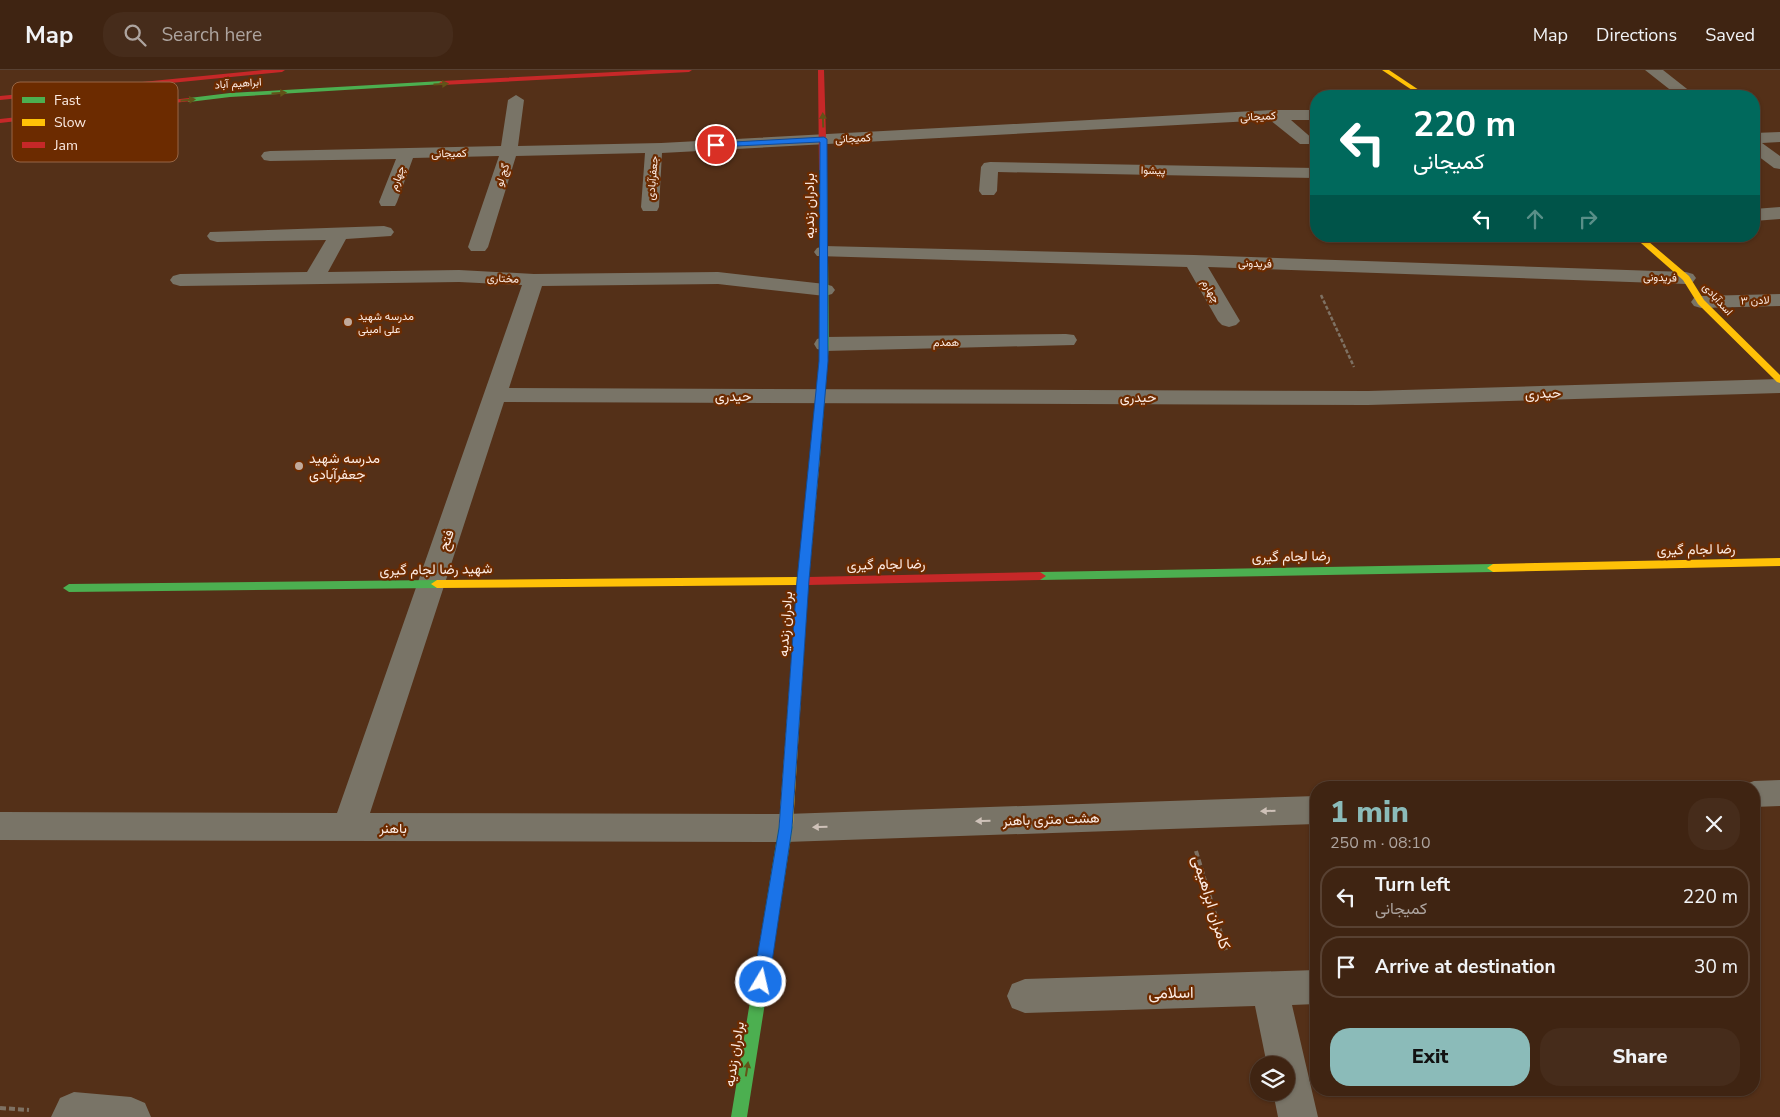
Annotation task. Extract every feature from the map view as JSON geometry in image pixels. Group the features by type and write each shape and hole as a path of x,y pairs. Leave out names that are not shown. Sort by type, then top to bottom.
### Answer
{"street":[{"name":"ابراهیم آباد","path":"161,82 282,70"},
{"name":"ابراهیم آباد","path":"178,101 230,95 689,70"},
{"name":"برادران زندیه","path":"739,1117 786,828 803,580 821,396 825,344 826,290 821,70"},
{"path":"1385,70 1416,90"},
{"path":"1653,70 1680,90"},
{"name":"گچ لو","path":"478,247 509,152 516,100"},
{"name":"کمیجانی","path":"270,156 654,148 1274,115 1310,115"},
{"path":"1274,115 1306,140"},
{"path":"1760,138 1780,136"},
{"name":"جعفرآبادی","path":"650,207 654,148"},
{"path":"1760,149 1780,164"},
{"name":"چهارم","path":"388,202 406,154"},
{"name":"پیشوا","path":"988,191 990,167 1310,177"},
{"path":"1760,215 1780,213"},
{"path":"217,236 384,232"},
{"path":"314,278 339,234"},
{"name":"اسدآبادی","path":"1644,242 1686,278 1701,302 1780,380"},
{"name":"فریدونی","path":"824,252 1194,261 1686,278"},
{"name":"چهارم","path":"1194,261 1229,321"},
{"name":"مختاری","path":"180,280 459,276 534,280 718,278 826,290"},
{"name":"فتح","path":"349,828 534,280"},
{"name":"لادن ۳","path":"1701,302 1780,300"},
{"name":"همدم","path":"825,344 1066,340"},
{"name":"حیدری","path":"495,395 1368,398 1780,386"},
{"name":"رضا لجام گیری","path":"803,580 1780,562"},
{"name":"شهید رضا لجام گیری","path":"69,588 803,580"},
{"path":"1760,794 1780,793"},
{"name":"هشت متری باهنر","path":"786,828 1310,810"},
{"name":"باهنر","path":"0,826 786,828"},
{"name":"اسلامی","path":"1025,996 1310,987"},
{"path":"1254,990 1282,1056"},
{"path":"1294,1101 1298,1117"},
{"path":"73,1114 131,1117"}],"path":[{"path":"1308,265 1368,398"},
{"name":"کامران ابراهیمی","path":"1185,814 1254,990"}],"traffic: fast":[{"path":"189,100 230,95 442,83"},
{"path":"815,457 825,344 823,170"},
{"path":"1040,576 1493,568"},
{"path":"69,588 437,584"},
{"path":"739,1117 786,825"}],"traffic: slow":[{"path":"1385,70 1416,90"},
{"path":"1644,242 1686,278 1701,302 1780,380"},
{"path":"786,825 803,581 815,457"},
{"path":"1493,568 1780,562"},
{"path":"437,584 808,581"}],"traffic: jam":[{"path":"161,82 282,70"},
{"path":"442,83 689,70"},
{"path":"821,70 823,170"},
{"path":"0,98 12,97"},
{"path":"178,101 189,100"},
{"path":"0,121 12,120"},
{"path":"808,581 1040,576"}],"place":[{"name":"مدرسه شهید علی امینی","path":"348,322"},
{"name":"مدرسه شهید جعفرآبادی","path":"299,466"}],"route":[{"path":"716,145 824,139 826,290 824,361 803,580 786,828 761,982"}]}
